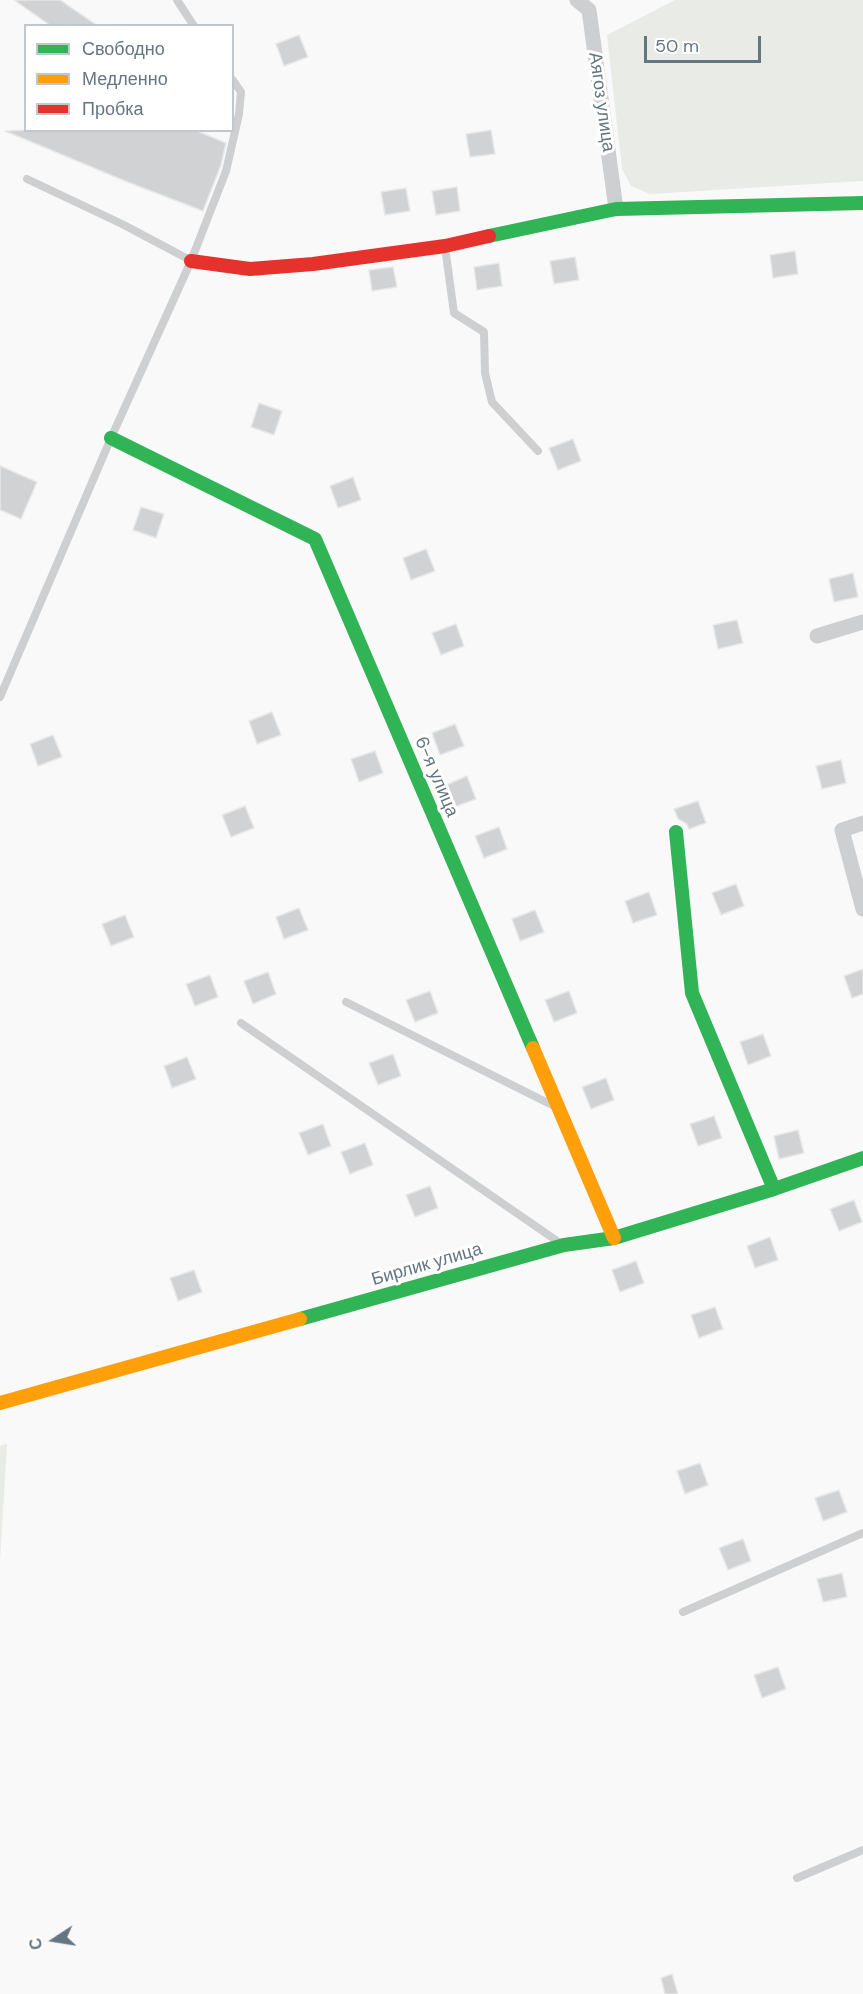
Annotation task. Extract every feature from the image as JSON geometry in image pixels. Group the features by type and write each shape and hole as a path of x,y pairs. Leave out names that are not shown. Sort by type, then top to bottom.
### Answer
{"street":[{"name":"Аягоз улица","path":"586,3 616,209"},
{"path":"191,261 250,269 313,264 445,246 616,209 863,203"},
{"name":"6-я улица","path":"111,438 315,539 614,1238"},
{"path":"817,636 863,622"},
{"path":"863,823 842,830 863,909"},
{"path":"676,832 692,993 774,1189"},
{"name":"Бирлик улица","path":"0,1402 564,1245 614,1238 774,1189 863,1158"}],"lane":[{"path":"177,0 193,24"},
{"path":"0,697 111,438 191,261 226,171 240,114 241,92 234,82"},
{"path":"27,179 122,224 191,261"},
{"path":"445,246 454,313 484,332 485,373 492,402 538,451"},
{"path":"346,1002 559,1109"},
{"path":"241,1023 564,1245"},
{"path":"683,1612 863,1533"},
{"path":"797,1878 863,1850"}],"shaded area":[{"path":"675,0 863,0 863,181 650,194 631,186 622,169 607,35"},
{"path":"7,1444 0,1561 0,1446"}],"building":[{"path":"14,0 60,0 95,24 48,24"},
{"path":"299,35 308,57 284,66 276,44"},
{"path":"491,130 495,154 470,157 466,134"},
{"path":"5,131 200,132 226,143 221,165 203,211"},
{"path":"457,187 460,211 436,215 432,191"},
{"path":"406,188 410,211 385,215 381,192"},
{"path":"795,251 798,274 773,278 770,255"},
{"path":"575,257 579,280 554,284 550,261"},
{"path":"499,263 502,286 477,290 474,267"},
{"path":"393,267 397,287 372,291 369,270"},
{"path":"259,403 282,411 274,435 251,427"},
{"path":"573,439 581,461 558,470 549,448"},
{"path":"0,466 37,482 21,519 0,510"},
{"path":"353,477 361,500 338,508 330,486"},
{"path":"141,507 164,514 156,538 133,530"},
{"path":"426,549 435,571 411,580 403,558"},
{"path":"853,573 858,597 834,602 829,579"},
{"path":"737,620 743,643 718,649 713,625"},
{"path":"456,624 464,646 441,655 432,633"},
{"path":"272,712 281,735 257,744 249,721"},
{"path":"455,724 464,746 440,755 432,733"},
{"path":"53,735 62,757 38,766 30,744"},
{"path":"375,751 383,773 359,782 351,759"},
{"path":"841,760 846,783 822,789 816,766"},
{"path":"467,776 476,799 452,808 444,786"},
{"path":"698,801 706,823 689,829 687,824 678,819 674,809"},
{"path":"245,806 254,828 231,837 222,815"},
{"path":"499,827 507,849 484,858 475,836"},
{"path":"736,884 744,906 721,915 712,893"},
{"path":"649,892 657,915 633,923 625,901"},
{"path":"299,908 308,930 284,939 276,917"},
{"path":"535,910 544,932 520,941 512,919"},
{"path":"125,915 134,937 111,946 102,924"},
{"path":"863,969 863,994 852,998 844,976"},
{"path":"268,972 276,994 253,1004 244,981"},
{"path":"210,975 218,997 195,1006 186,984"},
{"path":"430,991 438,1013 415,1022 406,1000"},
{"path":"569,991 577,1013 554,1022 545,1000"},
{"path":"763,1034 771,1056 748,1065 740,1042"},
{"path":"393,1054 401,1076 378,1085 369,1063"},
{"path":"187,1057 196,1079 172,1088 164,1066"},
{"path":"606,1078 614,1100 591,1109 582,1087"},
{"path":"714,1116 722,1138 698,1146 690,1124"},
{"path":"323,1124 331,1146 308,1155 299,1133"},
{"path":"798,1130 804,1153 779,1159 774,1136"},
{"path":"365,1143 373,1165 350,1174 341,1152"},
{"path":"430,1186 438,1208 415,1217 406,1195"},
{"path":"854,1200 862,1222 839,1231 830,1209"},
{"path":"770,1237 778,1260 755,1268 747,1246"},
{"path":"636,1261 644,1283 620,1292 612,1270"},
{"path":"194,1270 202,1292 178,1301 170,1278"},
{"path":"715,1307 723,1329 699,1338 691,1315"},
{"path":"700,1463 708,1485 685,1494 677,1471"},
{"path":"839,1490 847,1512 823,1521 815,1498"},
{"path":"743,1539 751,1561 728,1570 719,1548"},
{"path":"842,1573 847,1597 823,1602 817,1579"},
{"path":"778,1667 786,1689 762,1698 754,1675"},
{"path":"672,1974 678,1994 665,1994 661,1978"}],"traffic: fast":[{"path":"489,236 616,209 863,203"},
{"path":"111,438 315,539 533,1048"},
{"path":"676,832 692,993 774,1189"},
{"path":"300,1319 564,1245 614,1238 774,1189 863,1158"}],"traffic: slow":[{"path":"533,1048 614,1238"},
{"path":"0,1403 300,1319"}],"traffic: jam":[{"path":"191,261 250,269 313,264 445,246 489,236"}]}
